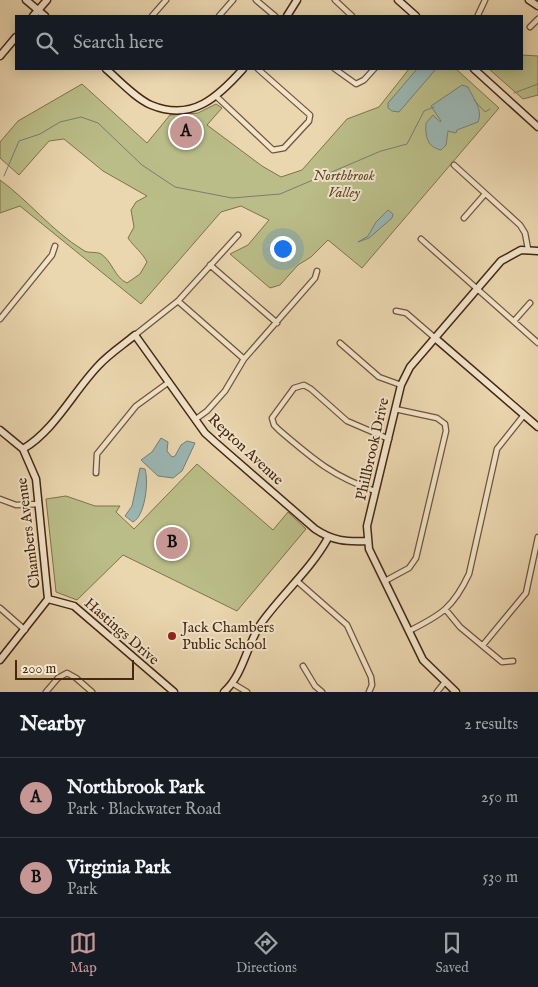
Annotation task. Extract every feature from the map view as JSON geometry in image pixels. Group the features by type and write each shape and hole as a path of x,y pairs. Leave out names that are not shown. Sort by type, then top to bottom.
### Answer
{"street":[{"path":"26,0 36,13 47,0"},
{"path":"153,15 166,0"},
{"path":"220,15 233,0"},
{"path":"256,0 274,15"},
{"path":"288,15 297,0"},
{"path":"335,0 351,15"},
{"path":"398,0 415,15"},
{"path":"478,15 485,0"},
{"path":"529,0 538,6"},
{"path":"530,28 538,19"},
{"path":"0,56 15,38"},
{"path":"108,70 150,105 169,109 189,109 200,106 217,97 242,70"},
{"path":"217,97 273,150 277,151 284,148 309,121 310,115 259,70"},
{"path":"336,70 356,84 364,80 373,70"},
{"path":"475,70 538,127"},
{"path":"454,165 520,225 525,233 528,249 538,251"},
{"path":"464,218 485,194"},
{"path":"23,449 36,441 47,429 99,365 178,301 238,235"},
{"path":"421,239 538,342"},
{"path":"0,319 52,255 55,246"},
{"name":"Phillbrook Drive","path":"456,692 423,660 367,541 367,526 401,385 410,367 506,256 528,249"},
{"path":"210,265 277,323"},
{"path":"196,419 207,411 226,391 244,359 315,278 317,271"},
{"path":"178,301 244,359"},
{"path":"514,321 530,303"},
{"path":"396,311 406,313 538,427"},
{"name":"Repton Avenue","path":"135,335 215,442 315,529 328,538 346,542 367,541"},
{"path":"340,343 379,377 401,385"},
{"path":"96,473 97,454 130,413 145,398 169,382"},
{"path":"375,491 339,477 323,466 279,430 274,425 272,418 294,388 304,385 312,388 347,421 388,439"},
{"path":"385,581 409,568 416,558 446,431 445,424 437,418 395,409"},
{"path":"409,631 441,615 457,596 470,574 497,449 524,415"},
{"name":"Chambers Avenue","path":"0,430 23,449 36,479 48,599 0,660"},
{"path":"0,499 16,505 39,504"},
{"path":"483,645 526,593 538,537"},
{"path":"224,692 232,683 261,623 318,556 328,538"},
{"path":"297,581 346,625 371,677 372,685 369,692"},
{"name":"Hastings Drive","path":"48,599 74,606 174,692"},
{"path":"0,608 25,630"},
{"path":"446,610 460,627 502,662 513,661"},
{"path":"303,666 315,686 322,692"},
{"path":"46,692 58,678 67,673 92,692"},
{"path":"437,692 445,682"},
{"path":"232,683 247,692"}],"green space":[{"path":"523,55 538,56 538,95 523,99 490,70 523,70"},
{"name":"Northbrook Valley","path":"408,70 457,70 499,108 362,268 328,240 311,257 298,265 280,285 270,288 230,254 248,245 269,220 241,206 221,212 141,304 20,206 0,213 0,180 72,242 85,251 99,253 105,257 123,281 127,283 140,274 147,262 128,238 134,227 131,210 136,202 147,196 103,171 64,139 49,141 19,175 0,158 0,142 18,121 82,84 147,143 170,115 198,113 216,104 222,108 207,125 262,166 281,177 302,170 347,119 379,107"},
{"path":"197,464 273,530 288,512 306,529 237,611 123,555 77,600 56,592 46,499 66,496 95,506 120,506 116,512 134,529"}],"water":[{"path":"416,70 435,70 399,112 388,108 388,103"},
{"path":"462,85 468,87 477,105 479,113 478,122 457,130 456,133 448,131 446,145 441,150 436,149 428,140 426,123 433,115 441,121 431,106"},
{"path":"388,210 393,214 392,218 369,238 358,242 368,236 376,222"},
{"path":"161,438 168,442 167,451 172,457 175,456 181,445 187,441 195,443 182,471 173,478 158,476 141,460 152,452"},
{"path":"140,468 145,469 146,475 145,498 137,519 133,522 125,516 132,506"}],"waterway":[{"path":"514,93 538,84"},
{"path":"474,100 485,112 490,109"},
{"path":"4,176 19,141 40,134 60,122 81,117 98,123 142,165 175,187 232,198 280,194 381,151 407,144 424,111 434,107"}],"place":[{"name":"Northbrook Park","path":"186,132"},
{"name":"Virginia Park","path":"172,543"},
{"name":"Jack Chambers Public School","path":"172,636"}]}
